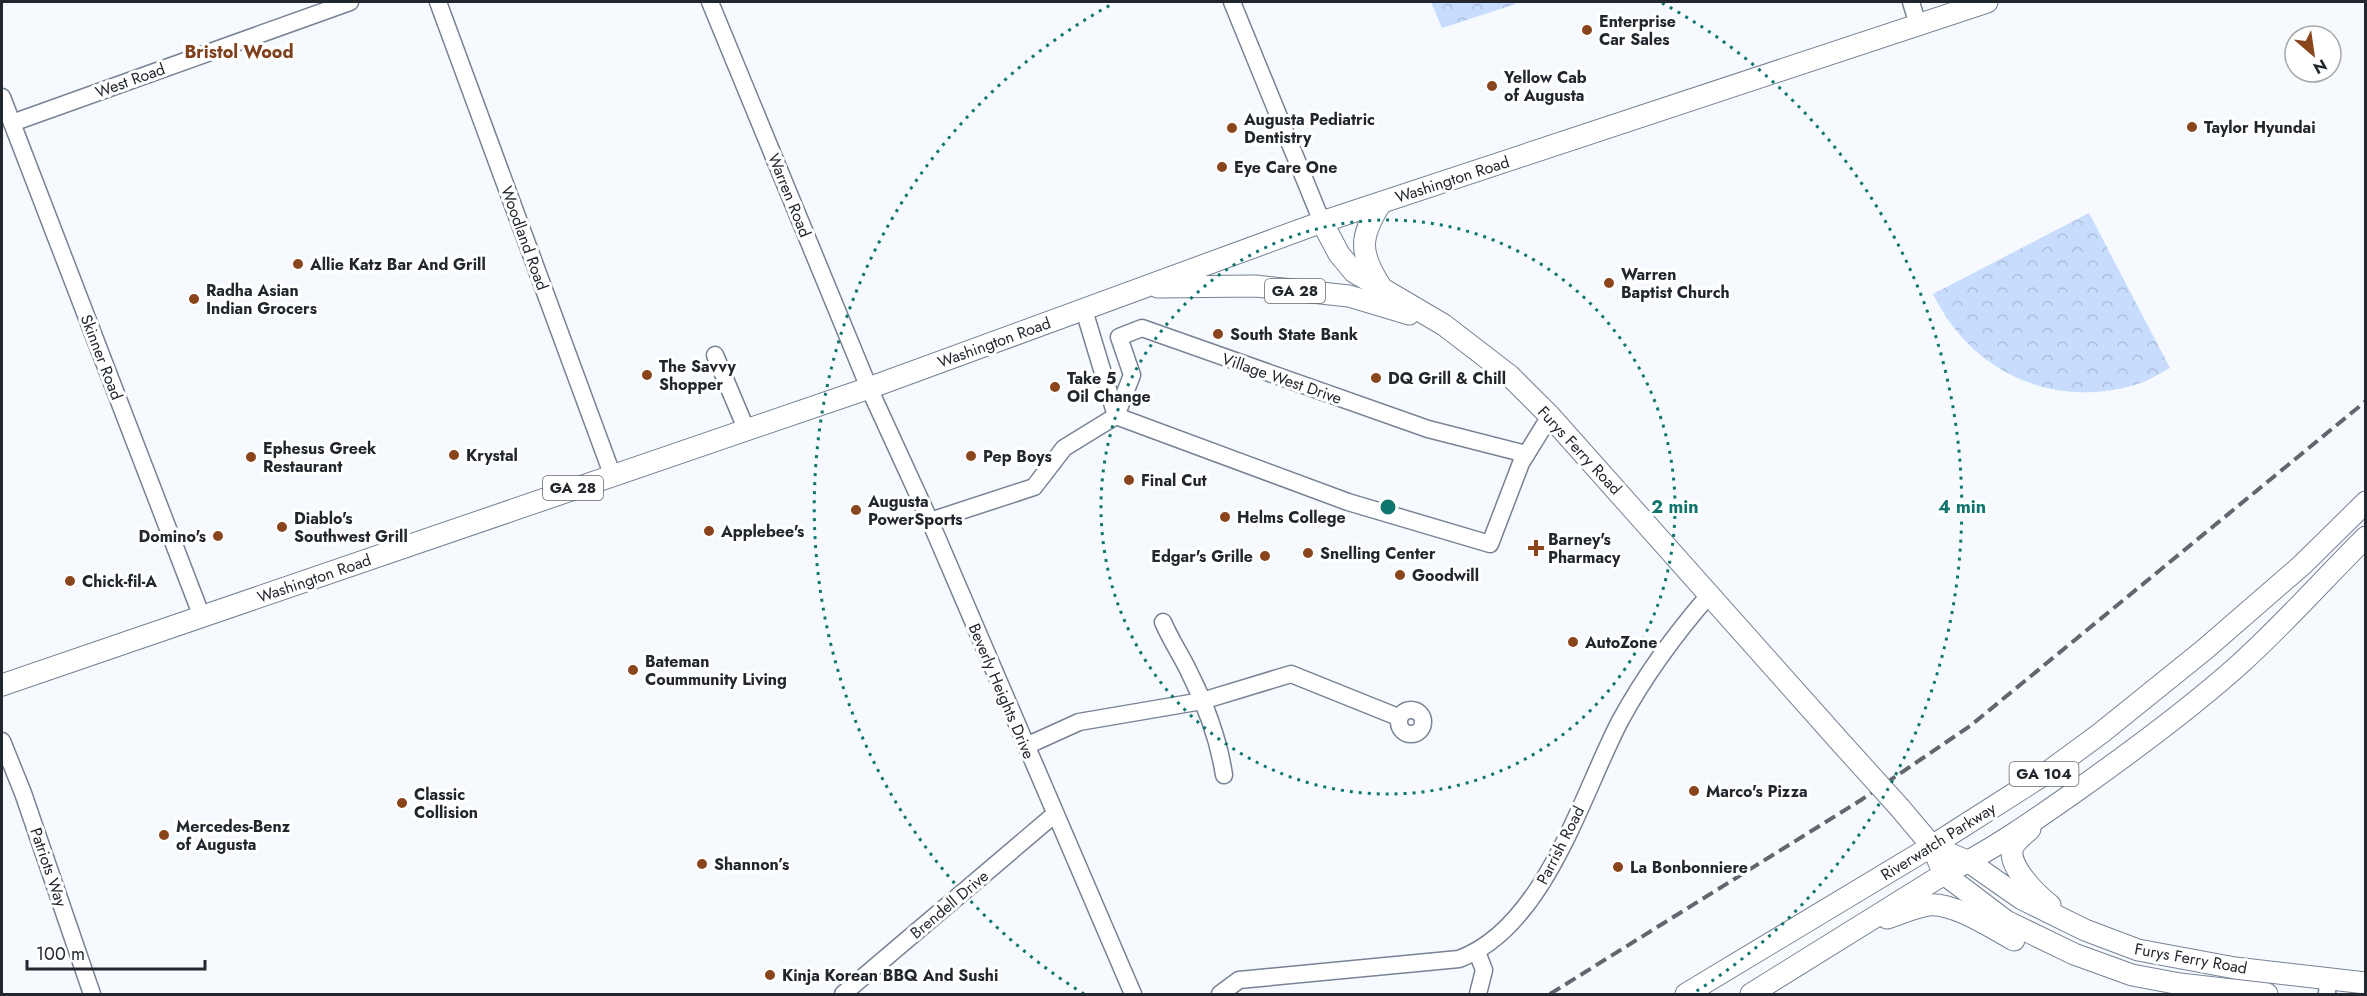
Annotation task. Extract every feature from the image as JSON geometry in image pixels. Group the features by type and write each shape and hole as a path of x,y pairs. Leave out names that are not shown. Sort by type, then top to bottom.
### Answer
{"main road":[{"name":"Washington Road","path":"2,685 612,474 747,431 1322,222 1987,2"},
{"path":"1381,203 1370,220 1364,248 1368,266 1383,290"},
{"name":"Furys Ferry Road","path":"1322,222 1339,254 1354,272 1444,325 1509,375 1550,416 1900,808 1932,846 1944,874 2006,921 2074,954 2132,975 2180,984 2267,994"},
{"name":"GA 28","path":"1143,287 1256,286 1349,296 1444,325"},
{"name":"Riverwatch Parkway","path":"1686,994 1932,846 2048,772 2135,707 2302,565 2366,502"},
{"name":"Riverwatch Parkway","path":"1752,994 1944,874 1969,862 2043,814 2140,745 2231,671 2274,632 2366,537"},
{"path":"2043,814 2014,845 2011,856 2016,868 2038,896 2085,930"},
{"name":"Furys Ferry Road","path":"1932,846 1969,862 2022,899 2085,930 2138,950 2327,986 2366,983"},
{"path":"1858,927 1927,905 1942,906 1958,911 2043,955 2074,954"}],"street":[{"name":"West Road","path":"12,123 350,2"},
{"name":"Woodland Road","path":"438,2 612,474"},
{"name":"Warren Road","path":"710,2 869,388"},
{"path":"1232,2 1322,222"},
{"path":"1911,2 1918,25"},
{"name":"Skinner Road","path":"2,97 202,617"},
{"path":"1084,310 1116,416"},
{"name":"Village West Drive","path":"1116,416 1132,375 1119,337 1142,328 1428,429 1527,454"},
{"path":"715,355 747,431"},
{"name":"Beverly Heights Drive","path":"869,388 930,521 1133,994"},
{"path":"1116,416 1348,502 1490,544 1521,463 1550,416"},
{"path":"930,521 1034,487 1064,448 1116,416"},
{"name":"Parrish Road","path":"1220,994 1239,980 1459,959 1488,945 1514,919 1546,876 1620,722 1636,694 1673,637 1710,594"},
{"path":"1163,622 1202,701 1221,757 1224,775"},
{"path":"1026,746 1079,722 1202,701 1292,674 1398,717"},
{"name":"Patriots Way","path":"2,741 23,793 92,994"},
{"name":"Brendell Drive","path":"843,994 1055,814"},
{"path":"1477,952 1484,970 1478,994"}],"green space":[{"path":"1431,2 1515,2 1516,4 1442,28"},
{"path":"2089,213 2170,368 2141,383 2109,390 2078,392 2048,388 2020,379 1994,365 1970,346 1950,322 1933,294"}],"railway":[{"path":"1550,994 1861,800 1970,726 2366,401"}],"place":[{"name":"Enterprise Car Sales","path":"1587,30"},
{"name":"Yellow Cab of Augusta","path":"1492,86"},
{"name":"Taylor Hyundai","path":"2192,127"},
{"name":"Augusta Pediatric Dentistry","path":"1232,128"},
{"name":"Eye Care One","path":"1222,167"},
{"name":"Allie Katz Bar And Grill","path":"298,264"},
{"name":"Warren Baptist Church","path":"1609,283"},
{"name":"Radha Asian Indian Grocers","path":"194,299"},
{"name":"South State Bank","path":"1218,334"},
{"name":"The Savvy Shopper","path":"647,375"},
{"name":"DQ Grill & Chill","path":"1376,378"},
{"name":"Take 5 Oil Change","path":"1055,387"},
{"name":"Krystal","path":"454,455"},
{"name":"Pep Boys","path":"971,456"},
{"name":"Ephesus Greek Restaurant","path":"251,457"},
{"name":"Final Cut","path":"1129,480"},
{"name":"Augusta PowerSports","path":"856,510"},
{"name":"Helms College","path":"1225,517"},
{"name":"Diablo's Southwest Grill","path":"282,527"},
{"name":"Applebee's","path":"709,531"},
{"name":"Domino's","path":"218,536"},
{"name":"Barney's Pharmacy","path":"1536,548"},
{"name":"Snelling Center","path":"1308,553"},
{"name":"Edgar's Grille","path":"1265,556"},
{"name":"Goodwill","path":"1400,575"},
{"name":"Chick-fil-A","path":"70,581"},
{"name":"AutoZone","path":"1573,642"},
{"name":"Bateman Coummunity Living","path":"633,670"},
{"name":"Marco's Pizza","path":"1694,791"},
{"name":"Classic Collision","path":"402,803"},
{"name":"Mercedes-Benz of Augusta","path":"164,835"},
{"name":"Shannon’s","path":"702,864"},
{"name":"La Bonbonniere","path":"1618,867"},
{"name":"Kinja Korean BBQ And Sushi","path":"770,975"}],"district":[{"name":"Bristol Wood","path":"239,52"}]}
